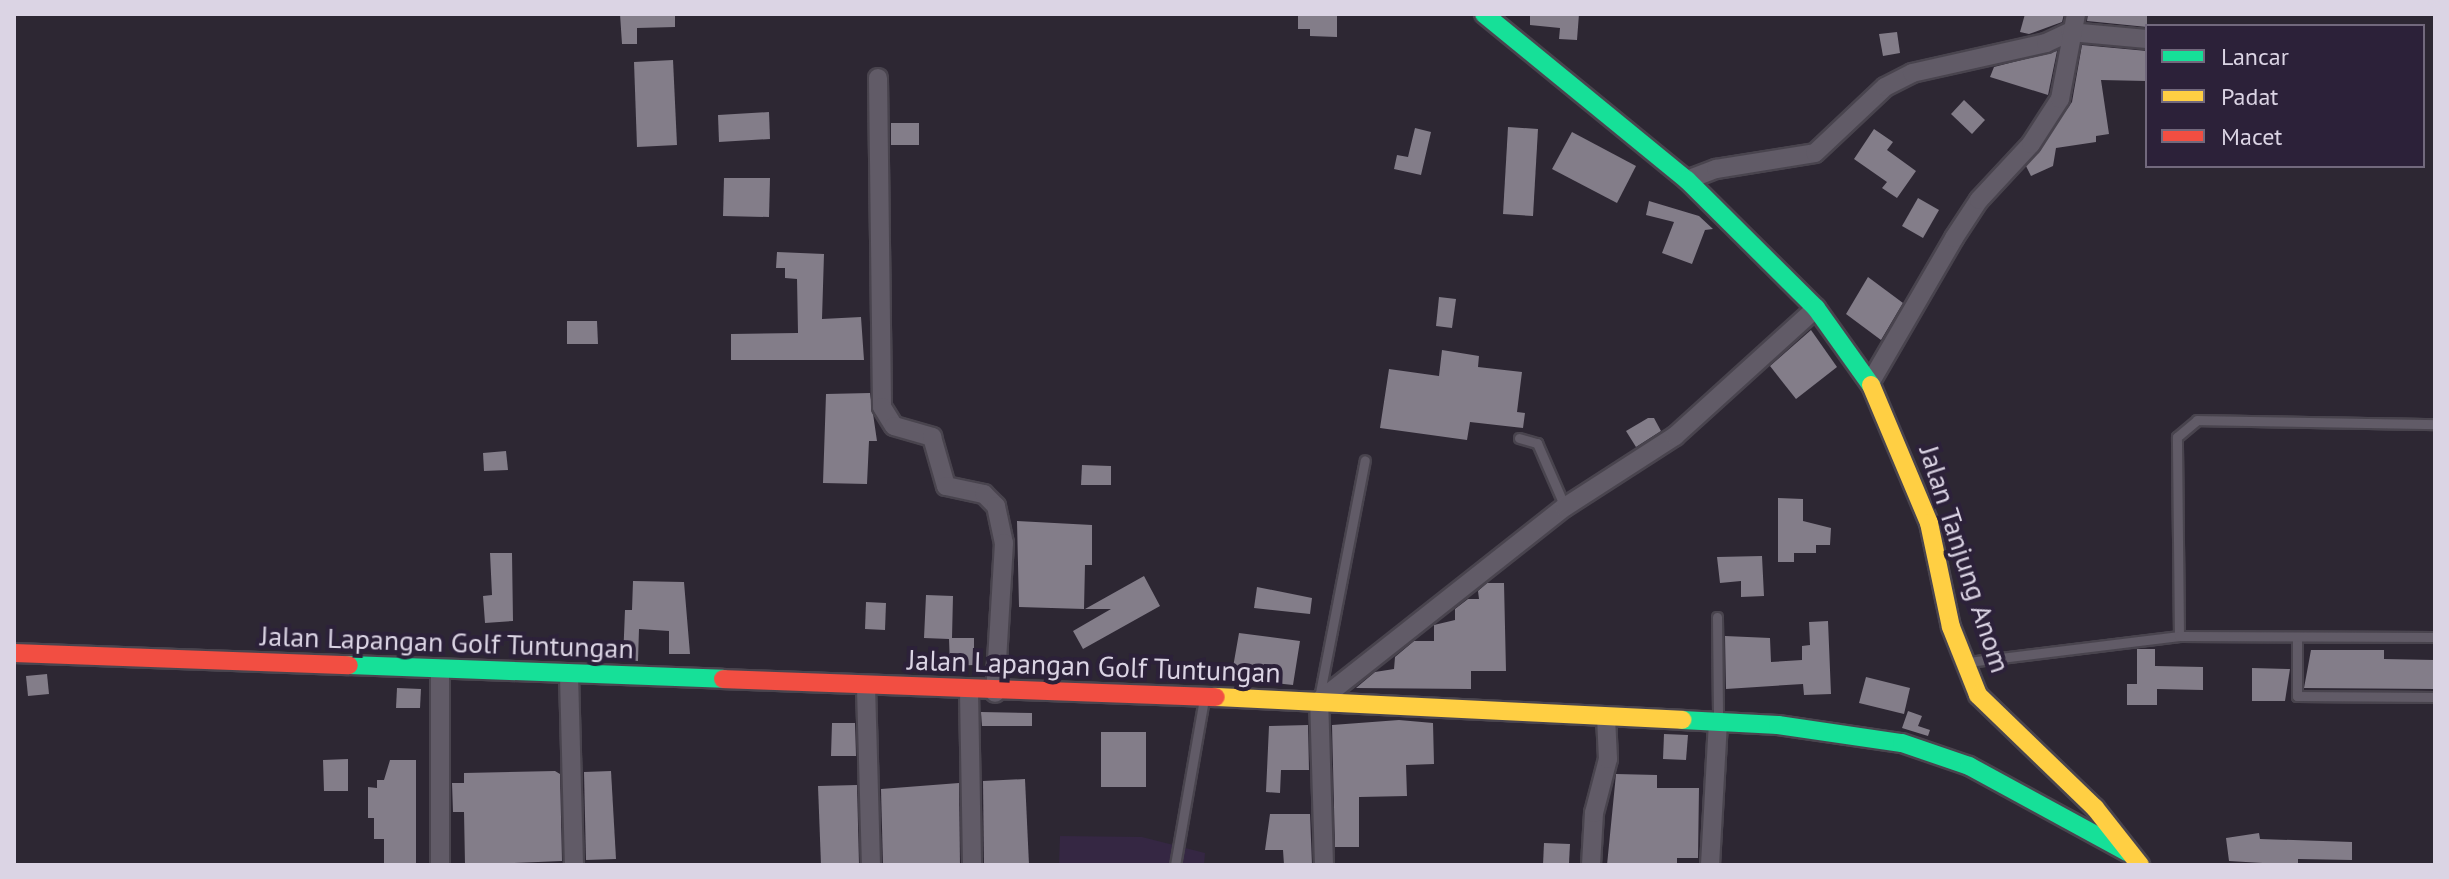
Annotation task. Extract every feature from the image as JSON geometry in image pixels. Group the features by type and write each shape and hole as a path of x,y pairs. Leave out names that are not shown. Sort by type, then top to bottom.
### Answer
{"street":[{"name":"Jalan Tanjung Anom","path":"1484,14 1687,180 1816,308 1870,383 1921,495 1963,662 1989,708 2095,808 2133,858"},
{"path":"1511,36 1513,14"},
{"path":"1870,383 1979,200 2031,144 2060,99 2073,23"},
{"path":"1687,180 1716,169 1815,153 1885,87 1912,73 2046,43 2073,23 2145,39"},
{"path":"878,78 882,407 894,426 932,437 938,474 946,486 984,494 996,506 1004,543 995,693"},
{"path":"1324,865 1319,701 1565,507 1675,436 1816,308"},
{"name":"Jalan Lapangan Golf Tuntungan","path":"14,653 995,693 1319,701 1718,721 1831,730 1902,743 2008,783 2133,858"},
{"path":"440,670 440,865"},
{"path":"569,675 574,865"},
{"path":"866,687 871,865"},
{"path":"969,691 972,865"},
{"path":"1591,865 1594,813 1608,759 1606,717"},
{"path":"1710,865 1718,721"}],"lane":[{"path":"2179,636 2177,437 2197,420 2435,424"},
{"path":"1519,438 1537,443 1565,507"},
{"path":"1319,701 1365,460"},
{"path":"1717,617 1718,721"},
{"path":"1963,662 2179,636 2435,637"},
{"path":"2297,637 2297,696 2435,697"},
{"path":"1175,865 1204,698"}],"shaded area":[{"path":"1060,836 1142,837 1205,853 1204,865 1059,865"}],"building":[{"path":"620,14 675,14 675,27 637,28 637,44 622,44"},
{"path":"1298,14 1337,14 1337,37 1310,36 1310,29 1298,29"},
{"path":"1530,14 1579,14 1577,40 1559,39 1560,28 1530,25"},
{"path":"2025,14 2064,14 2062,22 2029,34 2020,32"},
{"path":"2088,14 2147,14 2145,27 2087,21"},
{"path":"1897,32 1900,53 1883,56 1879,34"},
{"path":"2082,45 2145,51 2145,81 2101,80 2109,134 2096,136 2096,142 2056,148 2053,166 2031,176 2026,166 2072,102"},
{"path":"2057,51 2048,95 1990,77 1994,67"},
{"path":"673,60 677,145 637,147 634,62"},
{"path":"1964,100 1985,120 1972,134 1951,114"},
{"path":"769,112 770,139 719,142 718,115"},
{"path":"891,123 919,123 919,145 891,145"},
{"path":"1508,127 1538,129 1533,216 1503,214"},
{"path":"1415,128 1431,132 1421,175 1394,169 1397,155 1408,157"},
{"path":"1874,129 1893,142 1887,150 1916,171 1897,198 1882,188 1887,182 1854,159"},
{"path":"1572,132 1636,166 1617,203 1552,169"},
{"path":"724,178 770,178 769,217 723,216"},
{"path":"1918,198 1939,210 1923,238 1902,226"},
{"path":"1649,201 1699,216 1713,229 1705,230 1692,264 1662,253 1674,222 1646,215"},
{"path":"777,252 824,254 822,319 861,317 864,360 731,360 731,334 798,333 797,279 785,278 785,268 776,268"},
{"path":"1868,277 1903,303 1881,340 1846,314"},
{"path":"1439,297 1456,299 1452,328 1436,326"},
{"path":"567,321 597,321 598,344 567,344"},
{"path":"1811,330 1837,367 1796,399 1770,366"},
{"path":"1442,350 1479,356 1478,367 1522,372 1517,412 1525,413 1523,428 1470,422 1467,440 1380,428 1389,369 1439,376"},
{"path":"870,393 877,441 869,441 867,484 823,483 826,394"},
{"path":"1648,418 1654,418 1661,431 1636,447 1626,431"},
{"path":"506,451 508,470 484,471 483,453"},
{"path":"1082,465 1111,466 1111,485 1081,485"},
{"path":"1778,498 1803,499 1803,521 1831,528 1830,545 1816,545 1816,553 1794,553 1794,562 1778,562"},
{"path":"1017,521 1092,525 1092,565 1085,565 1084,609 1019,607"},
{"path":"490,553 512,553 513,621 485,623 483,596 492,595"},
{"path":"1762,556 1764,596 1741,597 1741,581 1720,583 1717,557"},
{"path":"1144,576 1160,606 1083,649 1073,631 1111,609 1085,609"},
{"path":"633,581 684,582 690,654 669,654 669,631 639,629 638,661 623,660 625,610 632,610"},
{"path":"1487,583 1504,583 1506,671 1471,671 1471,689 1356,688 1375,672 1394,669 1395,657 1414,641 1434,641 1434,625 1455,620 1455,609 1468,599 1479,599 1478,591"},
{"path":"1257,587 1312,598 1310,614 1254,608"},
{"path":"926,595 953,596 952,638 974,638 974,665 950,666 949,639 924,638"},
{"path":"866,602 886,603 885,630 865,629"},
{"path":"1828,621 1831,694 1804,695 1803,684 1726,689 1725,636 1770,638 1771,662 1802,660 1802,646 1810,645 1809,622"},
{"path":"1239,633 1300,641 1293,685 1238,679 1239,674 1232,673"},
{"path":"2137,649 2155,649 2155,666 2203,667 2203,690 2157,689 2157,705 2127,705 2127,684 2137,684"},
{"path":"2311,650 2384,650 2384,659 2435,660 2435,689 2304,688"},
{"path":"2252,668 2290,669 2285,701 2252,701"},
{"path":"47,674 49,694 28,696 26,676"},
{"path":"1866,677 1910,688 1904,714 1859,703"},
{"path":"397,688 421,689 420,708 396,708"},
{"path":"1908,711 1922,716 1918,726 1930,730 1928,736 1902,728"},
{"path":"981,712 1032,713 1032,726 982,726"},
{"path":"1399,720 1433,723 1434,764 1406,765 1407,796 1359,797 1359,847 1335,847 1332,725"},
{"path":"832,723 855,723 856,756 831,756"},
{"path":"1308,725 1309,770 1281,770 1280,793 1266,792 1269,726"},
{"path":"1101,732 1146,732 1146,787 1101,787"},
{"path":"1664,734 1688,735 1686,760 1663,759"},
{"path":"348,759 348,791 324,791 323,760"},
{"path":"390,760 416,760 416,865 384,865 384,839 374,839 374,818 368,818 368,787 377,788 377,780 384,780"},
{"path":"555,771 560,774 562,861 465,865 464,812 453,812 452,783 464,783 464,773"},
{"path":"611,771 616,859 586,860 584,772"},
{"path":"1616,774 1657,775 1657,788 1699,788 1698,858 1677,858 1677,865 1607,865"},
{"path":"1025,779 1029,865 984,865 983,781"},
{"path":"959,783 960,865 883,865 881,789"},
{"path":"857,785 859,865 821,865 818,786"},
{"path":"1270,814 1310,814 1312,865 1284,865 1283,850 1265,850"},
{"path":"2259,833 2260,839 2352,842 2352,860 2298,859 2298,865 2229,861 2226,838"},
{"path":"1544,843 1570,844 1569,863 1543,865"}],"traffic: fast":[{"path":"1484,14 1687,180 1816,308 1871,385"},
{"path":"349,665 723,679"},
{"path":"1682,720 1778,725 1902,743 1969,766 2127,852"}],"traffic: slow":[{"path":"1871,385 1929,523 1951,627 1978,695 2095,808 2140,865"},
{"path":"1216,697 1682,720"}],"traffic: jam":[{"path":"14,653 349,665"},
{"path":"723,679 1216,697"}]}
